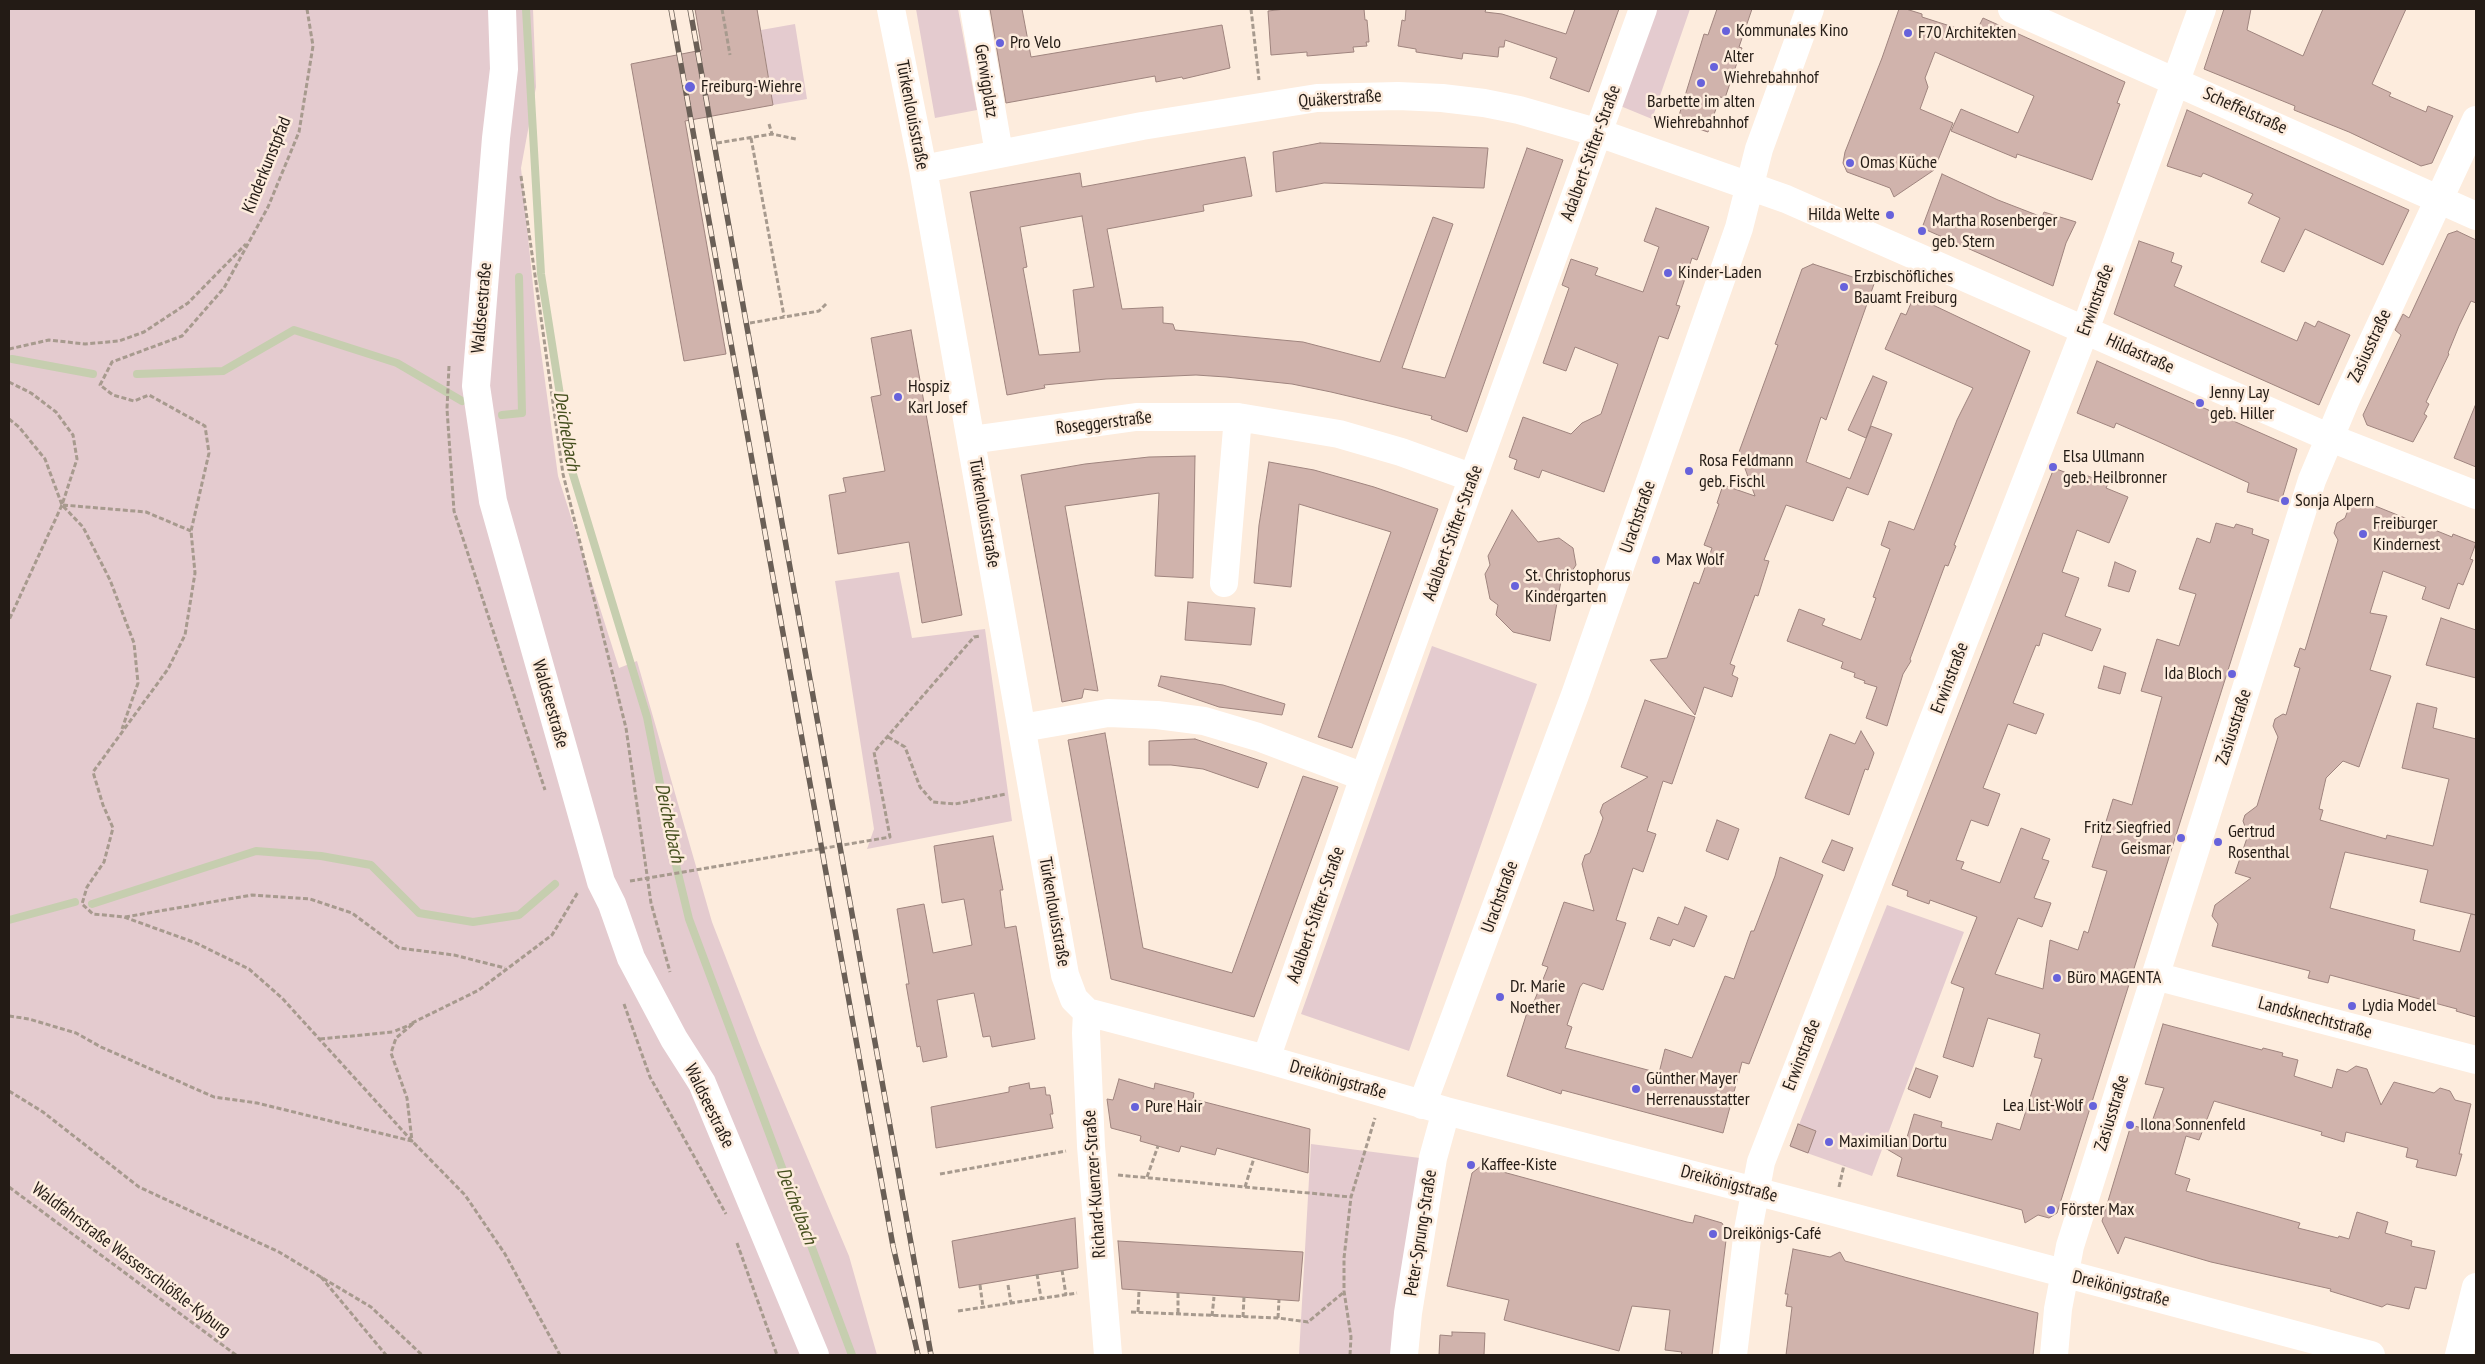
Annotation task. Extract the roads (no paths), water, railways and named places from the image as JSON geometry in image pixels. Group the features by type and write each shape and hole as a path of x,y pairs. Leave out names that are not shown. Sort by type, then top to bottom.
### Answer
{"street":[{"name":"Waldseestraße","path":"502,9 504,70 496,138 476,386 492,501 601,882 631,958 674,1039 702,1083 815,1355"},
{"name":"Türkenlouisstraße","path":"891,9 923,169 1065,976 1074,999 1087,1012"},
{"name":"Gerwigplatz","path":"974,9 999,153"},
{"name":"Adalbert-Stifter-Straße","path":"1266,1059 1364,777 1643,9"},
{"name":"Urachstraße","path":"1434,1108 1575,695 1739,228 1758,150 1810,9"},
{"name":"Scheffelstraße","path":"2012,9 2176,80 2476,216"},
{"name":"Erwinstraße","path":"1733,1355 1755,1191 1761,1162 2085,330 2202,9"},
{"name":"Quäkerstraße","path":"923,169 999,153 1317,98 1398,96 1442,98 1520,110 1599,133 1750,187"},
{"name":"Zasiusstraße","path":"2054,1355 2063,1274 2154,976 2312,480 2328,437 2476,120"},
{"name":"Hildastraße","path":"1750,187 1786,199 2328,437 2476,495"},
{"name":"Roseggerstraße","path":"970,440 1136,417 1238,417 1338,434 1401,452 1473,478"},
{"path":"1224,583 1238,417"},
{"path":"1022,728 1108,713 1157,715 1204,721 1258,737 1364,777"},
{"name":"Landsknechtstraße","path":"2154,976 2476,1060"},
{"name":"Dreikönigstraße","path":"1087,1012 1266,1059 1434,1108 1755,1191 2371,1355"},
{"name":"Richard-Kuenzer-Straße","path":"1087,1012 1086,1034 1091,1146 1108,1355"},
{"name":"Peter-Sprung-Straße","path":"1404,1355 1408,1313 1433,1158 1434,1108"},
{"path":"2459,1355 2476,1287"}],"waterway":[{"name":"Deichelbach","path":"526,9 541,274 572,471 647,717 676,865 689,919 852,1355"},
{"path":"502,415 522,413 519,277"},
{"path":"137,374 223,371 294,330 397,363 462,401"},
{"path":"12,359 93,374"},
{"path":"92,904 256,851 321,856 371,865 419,913 473,922 519,915 555,884"},
{"path":"9,920 75,902"}],"railway":[{"path":"671,9 893,1246 918,1355"},
{"path":"690,9 931,1355"}],"place":[{"name":"Kommunales Kino","path":"1726,31"},
{"name":"F70 Architekten","path":"1908,33"},
{"name":"Pro Velo","path":"1000,43"},
{"name":"Alter Wiehrebahnhof","path":"1714,67"},
{"name":"Barbette im alten Wiehrebahnhof","path":"1701,83"},
{"name":"Freiburg-Wiehre","path":"690,87"},
{"name":"Omas Küche","path":"1850,163"},
{"name":"Hilda Welte","path":"1890,215"},
{"name":"Martha Rosenberger geb. Stern","path":"1922,231"},
{"name":"Kinder-Laden","path":"1668,273"},
{"name":"Erzbischöfliches Bauamt Freiburg","path":"1844,287"},
{"name":"Hospiz Karl Josef","path":"898,397"},
{"name":"Jenny Lay geb. Hiller","path":"2200,403"},
{"name":"Elsa Ullmann geb. Heilbronner","path":"2053,467"},
{"name":"Rosa Feldmann geb. Fischl","path":"1689,471"},
{"name":"Sonja Alpern","path":"2285,501"},
{"name":"Freiburger Kindernest","path":"2363,534"},
{"name":"Max Wolf","path":"1656,560"},
{"name":"St. Christophorus Kindergarten","path":"1515,586"},
{"name":"Ida Bloch","path":"2232,674"},
{"name":"Fritz Siegfried Geismar","path":"2181,838"},
{"name":"Gertrud Rosenthal","path":"2218,842"},
{"name":"Büro MAGENTA","path":"2057,978"},
{"name":"Dr. Marie Noether","path":"1500,997"},
{"name":"Lydia Model","path":"2352,1006"},
{"name":"Günther Mayer Herrenausstatter","path":"1636,1089"},
{"name":"Lea List-Wolf","path":"2093,1106"},
{"name":"Pure Hair","path":"1135,1107"},
{"name":"Ilona Sonnenfeld","path":"2130,1125"},
{"name":"Maximilian Dortu","path":"1829,1142"},
{"name":"Kaffee-Kiste","path":"1471,1165"},
{"name":"Förster Max","path":"2051,1210"},
{"name":"Dreikönigs-Café","path":"1713,1234"}]}
